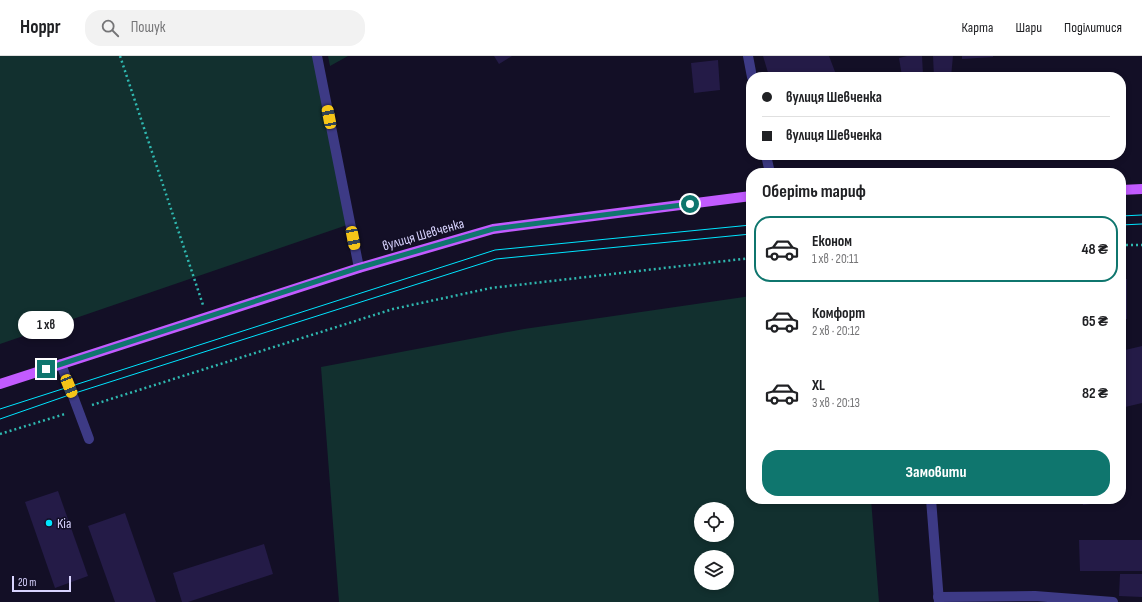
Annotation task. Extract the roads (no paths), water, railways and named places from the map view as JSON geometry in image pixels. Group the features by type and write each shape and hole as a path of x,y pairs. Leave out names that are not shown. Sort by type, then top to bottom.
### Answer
{"main road":[{"path":"1126,190 1142,189"},
{"name":"вулиця Шевченка","path":"0,384 358,268 493,229 746,197"}],"street":[{"path":"317,56 358,268"},
{"path":"748,56 751,72"},
{"path":"61,364 89,439"},
{"path":"931,504 939,600 1035,596 1113,602"}],"tram line":[{"path":"1126,216 1142,215"},
{"path":"1126,225 1142,224"},
{"path":"0,409 495,250 746,225"},
{"path":"0,419 72,394 496,259 746,234"}],"place":[{"name":"Kia","path":"49,523"}]}
